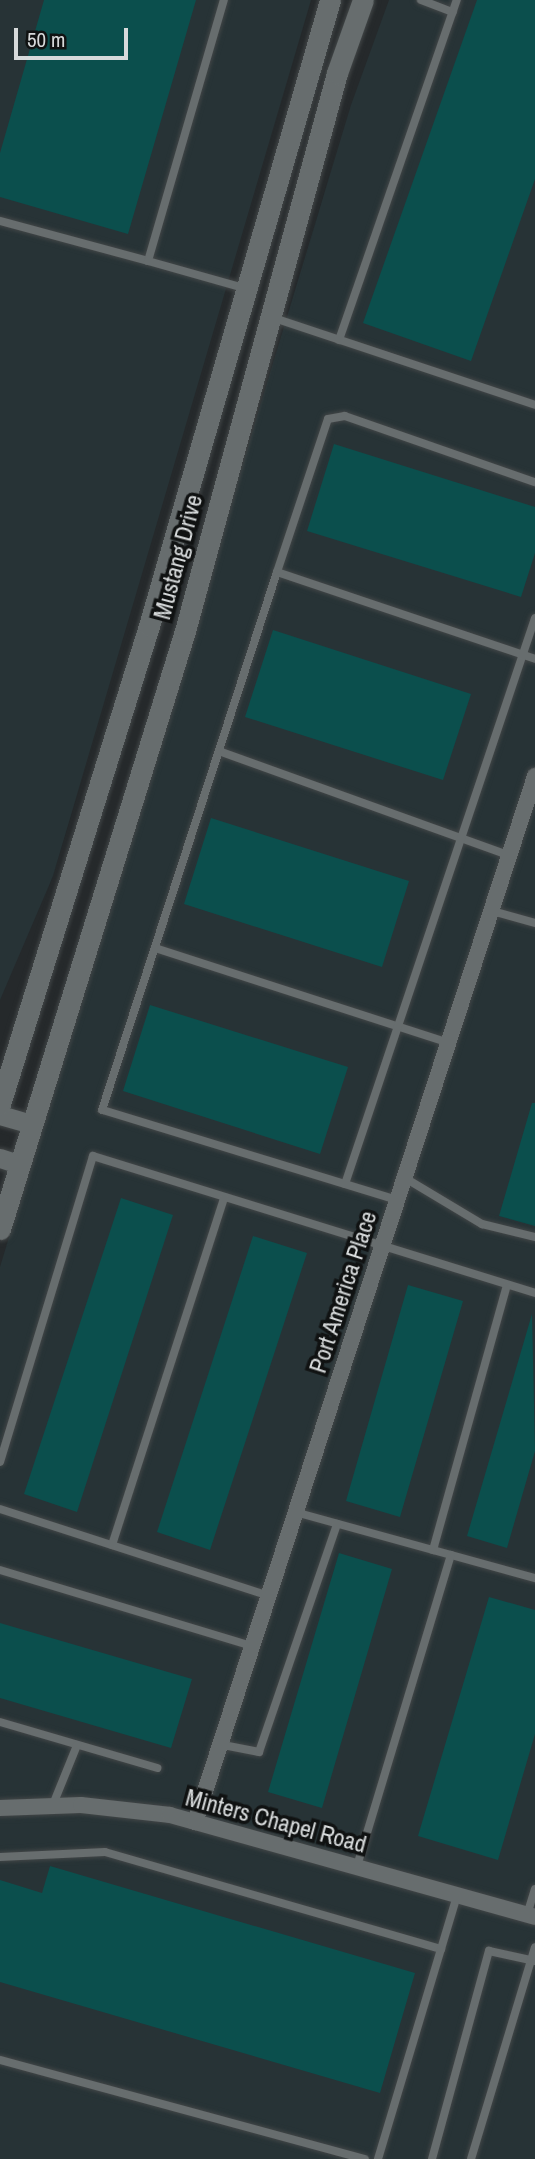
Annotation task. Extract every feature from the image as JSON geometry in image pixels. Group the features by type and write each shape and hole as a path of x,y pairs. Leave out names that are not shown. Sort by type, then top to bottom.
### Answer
{"main road":[{"name":"Mustang Drive","path":"0,1104 60,913 330,0"},
{"name":"Mustang Drive","path":"0,1230 10,1161 32,1124 185,631 271,317 363,0"},
{"path":"0,1070 60,913"}],"street":[{"name":"Port America Place","path":"195,1822 218,1744 253,1646 535,776"},
{"path":"0,1115 32,1124"},
{"name":"Minters Chapel Road","path":"0,1808 116,1807 195,1822 531,1916"}],"lane":[{"path":"148,261 224,0"},
{"path":"421,0 453,12"},
{"path":"339,340 457,0"},
{"path":"0,221 244,288"},
{"path":"271,317 535,405"},
{"path":"397,1200 102,1110 328,419 345,416 535,482"},
{"path":"277,572 535,659"},
{"path":"345,1184 465,840 535,618"},
{"path":"219,751 510,856"},
{"path":"492,911 535,923"},
{"path":"155,948 450,1043"},
{"path":"0,1462 93,1156 381,1249 535,1293"},
{"path":"405,1178 482,1224 535,1237"},
{"path":"112,1545 223,1198"},
{"path":"433,1550 507,1285"},
{"path":"0,1509 269,1596"},
{"path":"296,1513 535,1578"},
{"path":"218,1744 259,1752 337,1524"},
{"path":"358,1866 451,1555"},
{"path":"0,1570 253,1646"},
{"path":"0,1722 157,1768"},
{"path":"52,1807 77,1745"},
{"path":"0,1857 106,1852 441,1949"},
{"path":"531,1916 535,1889"},
{"path":"378,2159 457,1895"},
{"path":"471,2159 533,1961 535,1947"},
{"path":"432,2159 489,1951 533,1961"},
{"path":"0,2060 365,2159"}],"shaded area":[{"path":"0,0 311,0 53,876 0,1000"},
{"path":"389,0 535,0 535,2159 0,2159 0,1267 351,105"}],"building":[{"path":"44,0 196,0 128,234 0,197 0,153"},
{"path":"477,0 535,0 535,179 471,361 363,323"},
{"path":"334,444 535,507 535,553 521,597 307,531"},
{"path":"273,630 471,694 443,780 245,717"},
{"path":"211,818 409,881 382,967 184,904"},
{"path":"150,1005 348,1067 320,1154 123,1091"},
{"path":"532,1103 535,1103 535,1226 499,1216"},
{"path":"121,1198 173,1215 77,1512 24,1494"},
{"path":"253,1236 307,1253 210,1550 157,1532"},
{"path":"408,1285 463,1301 400,1517 346,1501"},
{"path":"532,1314 535,1451 507,1548 467,1536"},
{"path":"339,1553 392,1569 322,1808 268,1792"},
{"path":"489,1597 535,1610 535,1734 498,1860 418,1836"},
{"path":"0,1623 192,1679 171,1748 0,1698"},
{"path":"50,1866 415,1973 380,2093 0,1982 0,1880 42,1893"}]}
